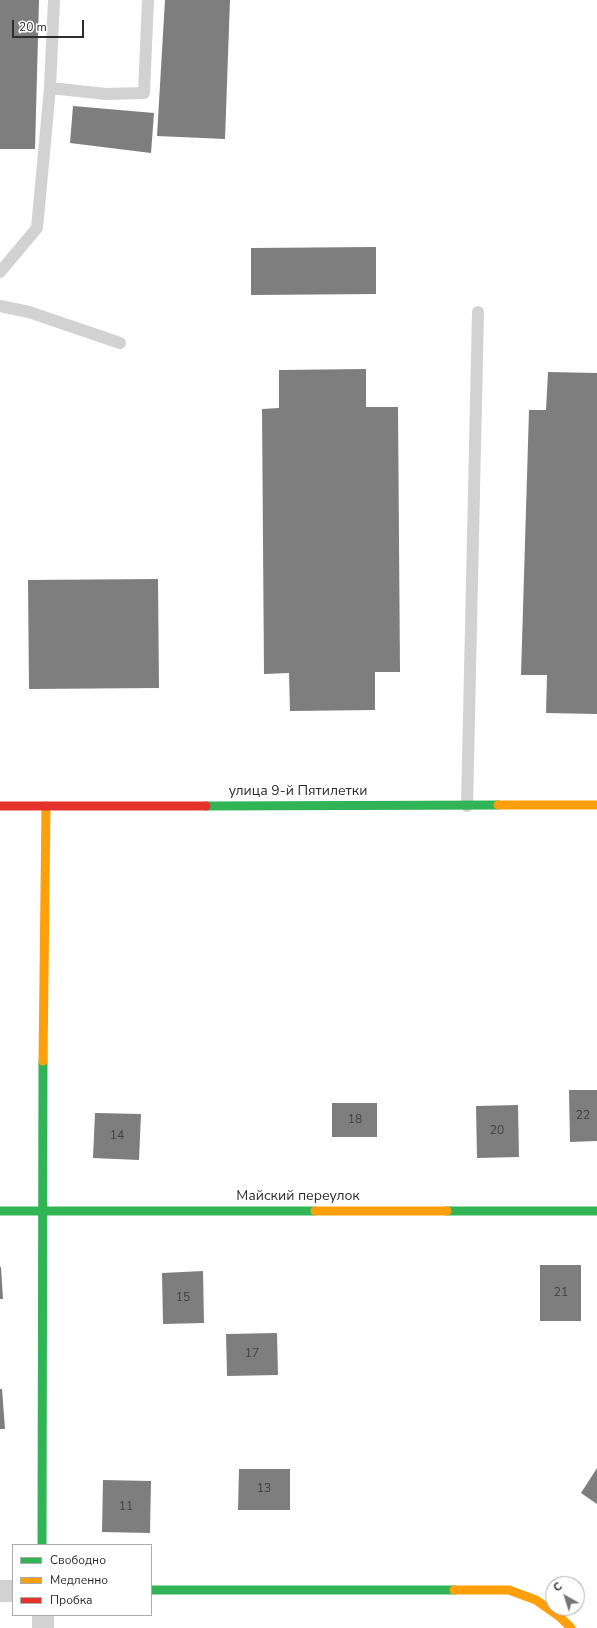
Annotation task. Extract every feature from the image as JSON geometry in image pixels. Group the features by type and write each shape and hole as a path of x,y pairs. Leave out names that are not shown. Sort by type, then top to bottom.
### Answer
{"street":[{"name":"улица 9-й Пятилетки","path":"0,806 597,805"},
{"path":"42,1544 42,1212 46,806"},
{"name":"Майский переулок","path":"0,1211 597,1211"},
{"path":"152,1590 509,1590 536,1600 560,1617 571,1628"},
{"path":"0,1591 12,1591"},
{"path":"43,1616 43,1628"}],"lane":[{"path":"0,272 37,228 50,88 54,0"},
{"path":"50,88 106,94 144,93 148,0"},
{"path":"0,306 29,312 120,343"},
{"path":"467,806 478,312"}],"building":[{"path":"0,0 39,0 35,149 0,149"},
{"path":"165,0 230,0 225,139 157,136"},
{"path":"73,106 154,113 151,153 70,143"},
{"path":"376,247 376,294 251,295 251,248"},
{"path":"366,369 366,407 398,407 400,672 375,672 375,710 290,711 289,673 264,674 262,409 279,408 279,370"},
{"path":"548,372 597,373 597,714 546,713 547,675 521,675 529,410 546,410"},
{"path":"158,579 159,688 29,689 28,580"},
{"path":"569,1090 597,1090 597,1141 570,1142"},
{"path":"332,1103 377,1103 377,1137 332,1137"},
{"path":"518,1105 519,1157 477,1158 476,1106"},
{"path":"95,1113 141,1114 139,1160 93,1158"},
{"path":"540,1265 581,1265 581,1321 540,1321"},
{"path":"1,1267 3,1299 0,1299"},
{"path":"203,1271 204,1323 163,1324 162,1273"},
{"path":"277,1333 278,1375 227,1376 226,1334"},
{"path":"0,1389 2,1389 5,1429 0,1429"},
{"path":"597,1468 597,1504 581,1493"},
{"path":"239,1469 290,1469 290,1510 238,1510"},
{"path":"103,1480 151,1481 150,1533 102,1532"}],"traffic: fast":[{"path":"206,806 498,805"},
{"path":"42,1544 43,1061"},
{"path":"0,1211 315,1211"},
{"path":"447,1211 597,1211"},
{"path":"152,1590 454,1590"}],"traffic: slow":[{"path":"498,805 597,805"},
{"path":"43,1061 46,806"},
{"path":"315,1211 447,1211"},
{"path":"454,1590 509,1590 536,1600 560,1617 571,1628"}],"traffic: jam":[{"path":"0,806 206,806"}]}
